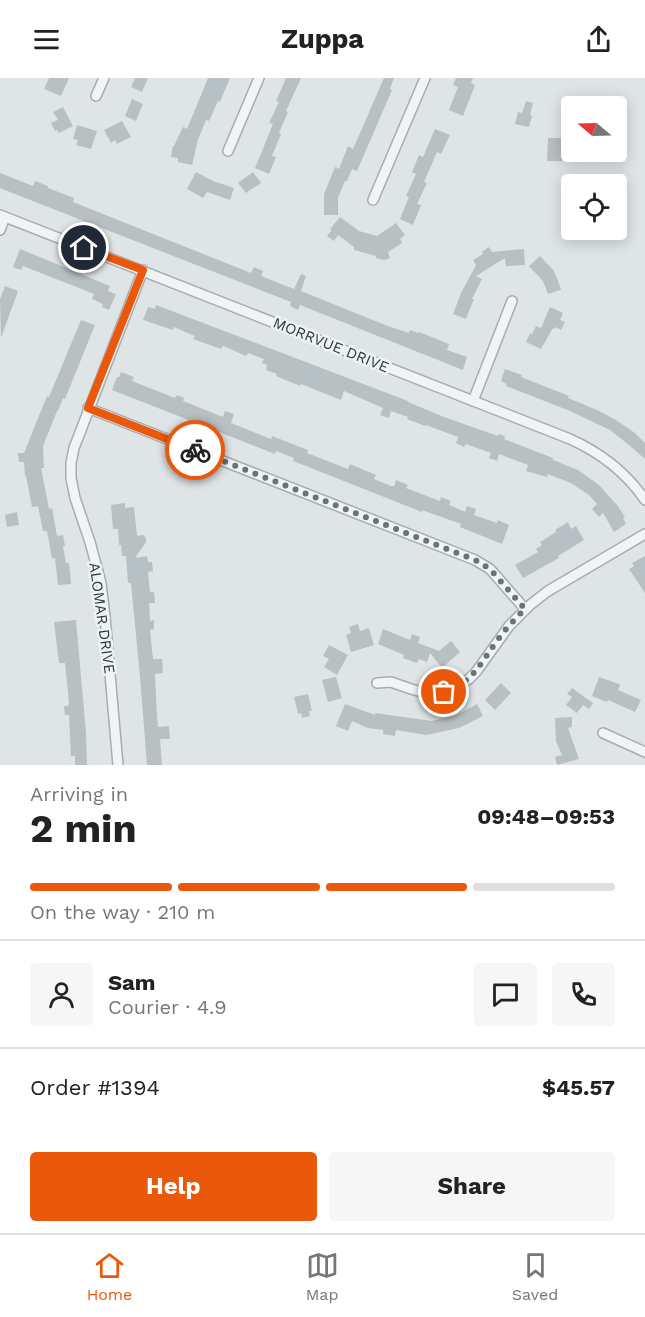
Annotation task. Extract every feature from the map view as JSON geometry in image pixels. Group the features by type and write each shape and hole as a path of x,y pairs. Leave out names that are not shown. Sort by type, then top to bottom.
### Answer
{"street":[{"path":"96,96 104,78"},
{"path":"228,151 259,78"},
{"path":"373,200 425,78"},
{"path":"0,230 2,216"},
{"name":"MORRVUE DRIVE","path":"2,216 588,447 632,482 645,500"},
{"name":"ALOMAR DRIVE","path":"118,765 101,583 75,498 71,463 88,408 143,270"},
{"path":"473,401 512,301"},
{"path":"88,408 475,560 490,569 525,609"},
{"path":"377,683 391,682 424,693 444,692 457,687 476,672 503,633 525,609 548,591 645,534"},
{"path":"603,733 645,752"}],"building":[{"path":"49,78 69,78 61,96 44,89"},
{"path":"135,78 148,78 142,92 131,87"},
{"path":"208,78 230,78 220,102 218,101 209,121 206,120 192,165 178,162 178,158 171,157 173,146 183,127 187,129"},
{"path":"286,78 301,78 286,111 288,112 272,156 276,157 269,174 255,168 273,124 269,123 279,102 276,101"},
{"path":"384,78 394,78 390,89 392,90 357,171 352,169 345,181 338,198 338,215 324,215 324,194 335,167 339,169 348,146 353,149"},
{"path":"456,78 473,78 471,83 475,85 463,116 449,110 458,87 453,85"},
{"path":"132,99 143,104 136,121 125,116"},
{"path":"526,101 533,103 529,127 515,124 518,112 522,113"},
{"path":"63,107 73,126 59,133 55,131 51,123 58,120 53,112"},
{"path":"122,121 131,137 117,144 115,140 111,143 104,130"},
{"path":"77,125 97,131 91,149 76,145 78,140 73,139"},
{"path":"435,129 450,135 441,154 437,152 424,182 427,183 417,204 421,205 413,225 400,219 409,197 406,196 416,174 412,172 419,155 423,157"},
{"path":"548,138 561,138 561,161 547,161"},
{"path":"196,172 234,188 230,200 207,192 203,198 187,189"},
{"path":"253,172 261,183 246,193 238,183"},
{"path":"0,173 33,186 35,181 48,186 48,188 74,198 73,202 251,273 254,267 263,271 261,276 294,289 301,274 306,276 301,291 385,325 409,333 410,330 419,332 449,344 447,350 467,357 463,370 300,305 298,310 290,306 291,302 0,188"},
{"path":"340,217 359,231 377,236 396,223 405,235 400,239 402,243 388,252 390,258 384,260 376,258 376,256 354,250 354,247 338,235 334,241 327,236"},
{"path":"489,247 492,252 524,249 525,265 506,266 505,258 476,276 482,279 472,299 474,299 466,319 453,314 476,265 473,260"},
{"path":"20,249 110,286 108,291 116,294 109,310 92,299 94,294 23,266 21,270 13,267"},
{"path":"540,256 554,271 560,290 548,294 543,281 529,266"},
{"path":"5,286 18,291 1,338 0,299"},
{"path":"156,305 408,401 444,417 498,436 499,434 505,436 504,439 553,458 553,460 578,470 599,485 617,505 625,517 623,518 626,524 614,532 603,513 599,517 592,509 597,504 589,495 571,483 548,474 547,477 526,471 528,465 499,454 497,461 489,458 491,453 466,444 464,447 456,443 458,437 407,419 408,417 391,411 389,418 380,415 383,408 344,391 341,400 301,384 300,386 266,370 267,365 262,363 264,359 248,353 246,356 223,346 221,349 193,339 195,336 174,327 173,330 143,320 148,307 155,309"},
{"path":"550,307 563,313 560,320 565,322 561,330 553,328 541,349 526,342 536,326 541,328"},
{"path":"81,320 95,325 43,446 44,468 41,468 49,509 52,508 57,536 63,535 66,563 69,563 71,584 58,585 55,558 52,559 47,531 43,531 38,506 32,507 24,462 19,462 18,453 24,453"},
{"path":"505,369 569,396 568,398 616,420 645,443 645,459 610,430 570,411 506,386 507,384 501,381"},
{"path":"121,372 134,377 132,381 175,398 177,395 184,398 183,401 223,417 225,411 234,414 231,423 271,439 272,436 308,450 307,453 348,469 350,464 376,475 374,479 391,486 394,486 396,480 408,485 406,488 440,501 441,497 451,501 449,505 465,512 467,506 476,509 474,515 509,525 502,544 460,527 461,524 422,510 422,512 293,461 294,458 276,451 275,454 112,390"},
{"path":"125,503 125,508 134,507 137,536 143,535 146,538 146,542 135,558 147,556 148,562 152,562 153,571 148,572 150,592 154,592 155,603 149,603 150,621 154,620 154,629 150,630 153,659 162,659 163,673 155,674 158,727 169,726 170,739 160,739 162,765 147,765 131,583 128,583 126,556 122,556 118,529 113,529 111,505"},
{"path":"17,512 19,525 7,527 5,515"},
{"path":"568,522 571,529 576,526 584,540 558,556 559,558 523,578 515,565 538,552 536,549 542,545 540,542"},
{"path":"645,556 645,593 629,569 634,566 632,563"},
{"path":"76,620 87,765 75,765 75,756 71,756 69,715 65,715 64,706 68,706 69,703 65,663 59,663 54,622"},
{"path":"358,624 360,631 369,628 374,645 351,652 346,635 351,633 349,627"},
{"path":"383,629 410,640 412,634 420,637 418,643 439,651 451,641 460,652 442,668 430,653 427,662 419,659 417,663 378,644"},
{"path":"329,645 348,655 337,675 324,667 329,659 323,656"},
{"path":"336,677 342,698 328,702 322,680"},
{"path":"599,677 619,684 618,690 641,700 635,712 608,700 607,702 592,696"},
{"path":"501,683 511,693 495,710 485,700"},
{"path":"572,688 593,703 589,709 583,705 577,713 566,705 572,697 567,694"},
{"path":"308,694 312,711 309,711 310,716 302,718 301,713 298,714 294,697"},
{"path":"345,704 375,715 375,713 432,721 457,715 477,704 483,716 459,728 426,735 396,730 395,736 383,734 383,730 368,728 352,721 348,731 336,726"},
{"path":"572,717 572,727 568,728 579,759 557,765 555,757 562,755 556,741 555,718"}],"way so far":[{"path":"195,450 475,560 490,569 525,609 497,640 476,672 457,687 444,692"}],"route":[{"path":"84,248 143,270 88,408 195,450"}]}
